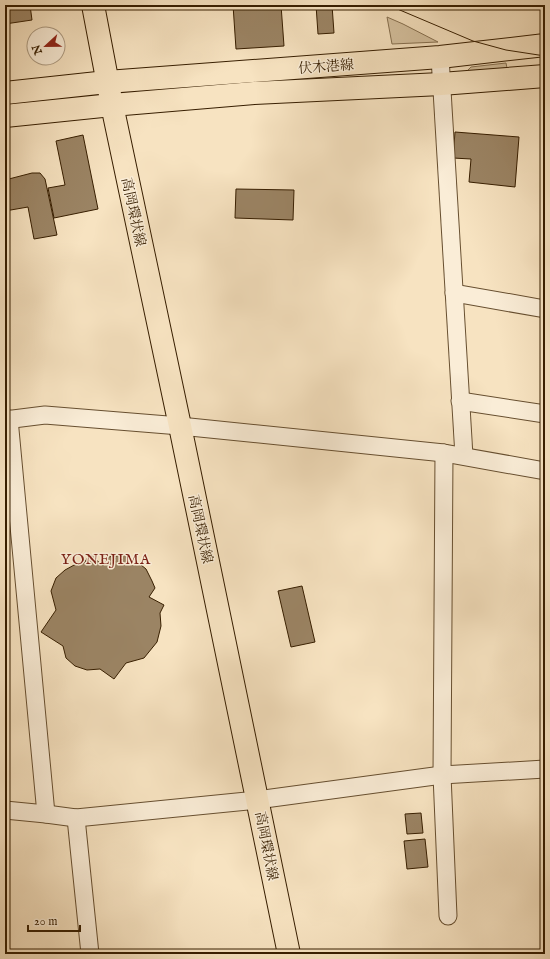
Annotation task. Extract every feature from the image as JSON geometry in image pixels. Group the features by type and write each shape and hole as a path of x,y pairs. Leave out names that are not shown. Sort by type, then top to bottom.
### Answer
{"main road":[{"name":"高岡環状線","path":"93,5 107,82 289,954"},
{"name":"伏木港線","path":"5,93 107,82 440,57 545,46"},
{"name":"伏木港線","path":"5,116 254,93 441,84 545,76"}],"street":[{"path":"440,57 464,456"},
{"path":"454,294 545,309"},
{"path":"460,401 545,414"},
{"path":"46,814 7,419 45,415 180,426 444,453 545,471"},
{"path":"444,453 442,775 448,916"},
{"path":"5,810 76,818 257,800 442,775 545,769"},
{"path":"76,818 90,954"}],"shaded area":[{"path":"387,17 403,24 438,42 392,44"},
{"path":"506,63 507,68 468,70 471,67"}],"building":[{"path":"5,5 30,5 32,20 5,24"},
{"path":"233,5 281,5 284,46 236,49"},
{"path":"316,5 332,5 334,33 318,34"},
{"path":"455,132 519,137 515,187 469,182 471,159 453,158"},
{"path":"83,135 98,209 54,218 48,188 65,185 56,141"},
{"path":"32,173 40,173 45,179 57,235 34,239 28,207 5,211 5,180"},
{"path":"236,189 294,190 293,220 235,218"},
{"path":"90,554 103,566 108,557 123,555 135,560 146,569 155,588 149,597 164,605 160,613 161,626 157,642 144,658 126,663 114,679 100,669 87,670 75,666 66,658 63,646 41,632 56,610 51,591 56,578 65,570 76,564 84,563"},
{"path":"302,586 315,642 291,647 278,591"},
{"path":"421,813 423,833 407,834 405,814"},
{"path":"425,839 428,867 407,869 404,841"}],"tram line":[{"path":"388,5 473,41 506,50 545,56"}],"district":[{"name":"YONEJIMA","path":"106,559"}]}
